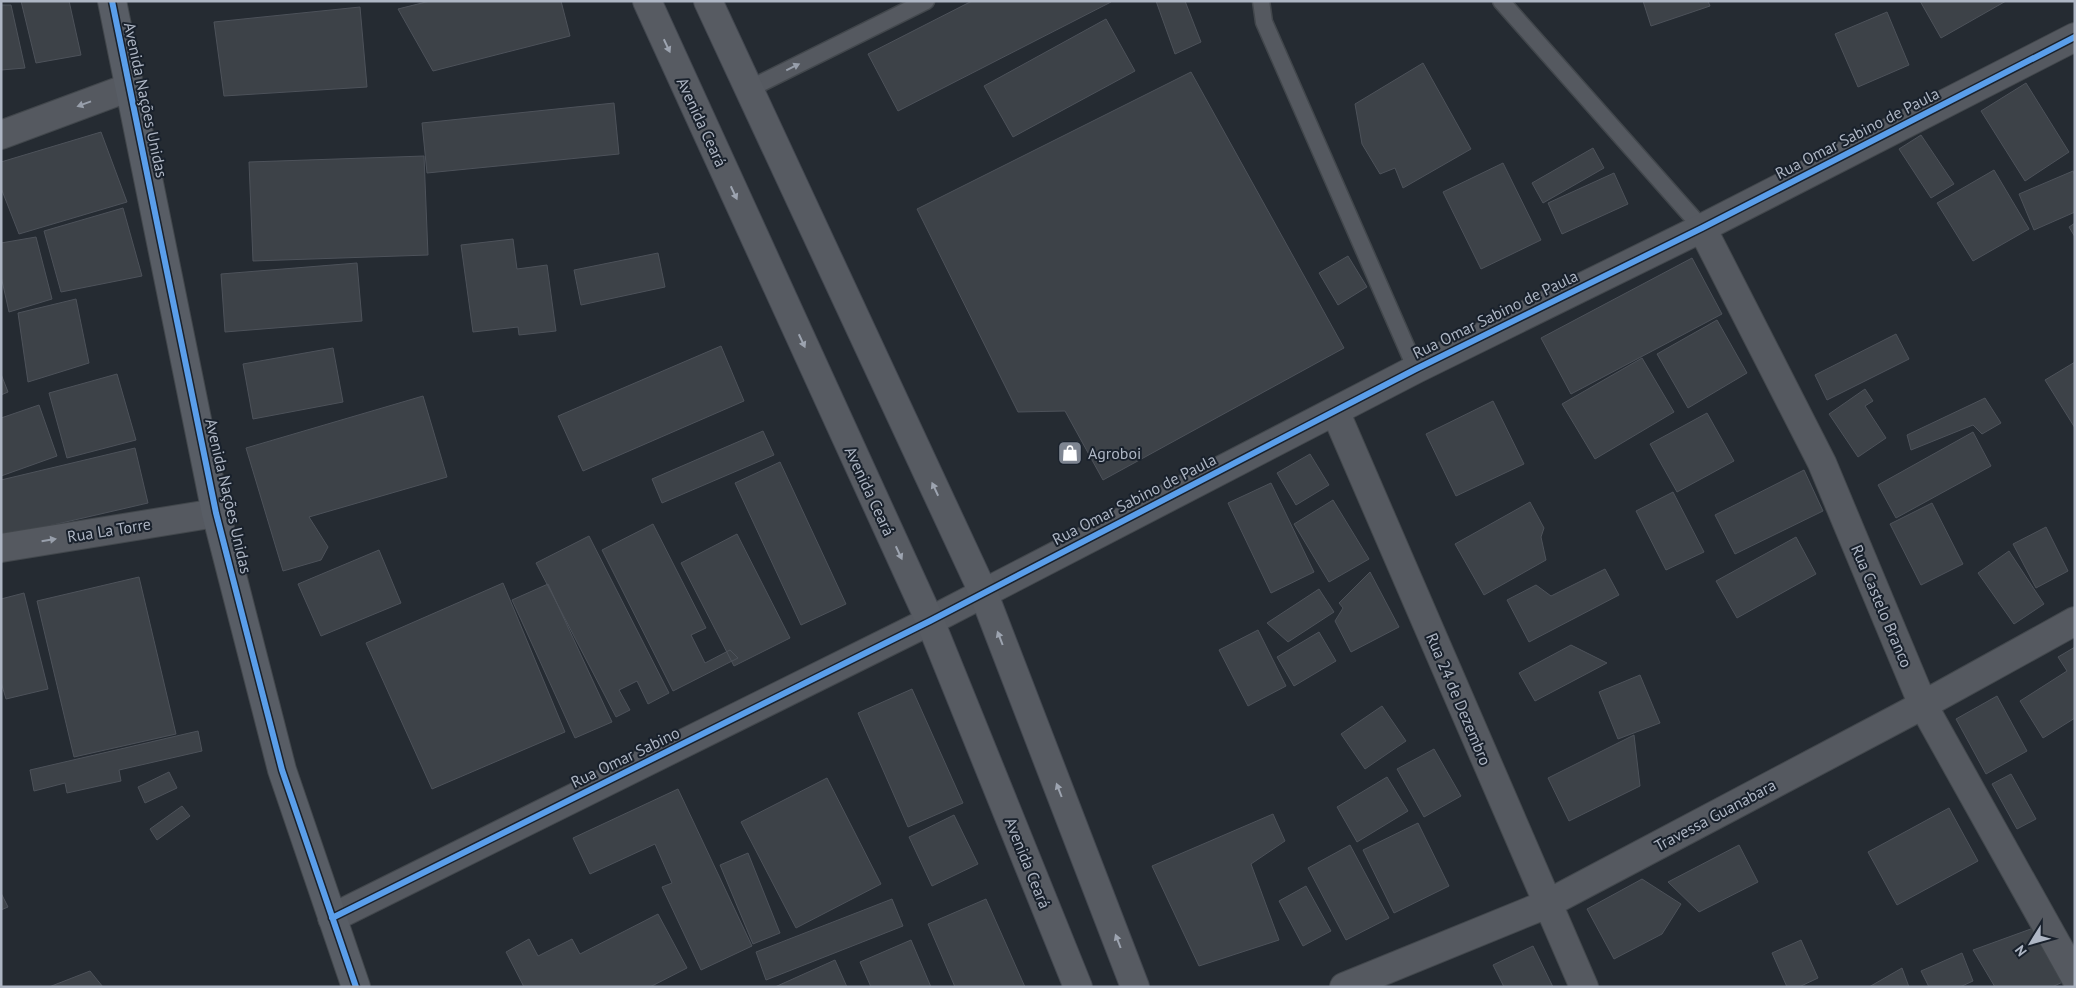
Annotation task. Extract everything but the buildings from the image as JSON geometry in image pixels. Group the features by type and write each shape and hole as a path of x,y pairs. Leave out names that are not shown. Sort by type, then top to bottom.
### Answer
{"main road":[{"name":"Avenida Ceará","path":"647,1 930,621 1078,987"},
{"path":"708,1 983,592 1135,987"}],"street":[{"name":"Avenida Nações Unidas","path":"112,1 216,513 282,770 356,987"},
{"name":"Rua Omar Sabino de Paula","path":"930,621 1416,369 1702,228 2075,37"},
{"path":"1,135 130,87"},
{"name":"Rua Castelo Branco","path":"1702,228 1822,463 1924,705 2075,977"},
{"name":"Rua 24 de Dezembro","path":"1335,411 1584,987"},
{"name":"Rua La Torre","path":"1,548 216,513"},
{"name":"Rua Omar Sabino","path":"332,918 930,621"},
{"name":"Travessa Guanabara","path":"1344,987 1547,904 1924,705 2075,621"}],"lane":[{"path":"749,89 926,1"},
{"path":"1261,1 1264,22 1416,369"},
{"path":"1501,1 1702,228"}],"cycle path":[{"path":"112,1 216,513 282,770 356,987"},
{"path":"332,918 930,621 1416,369 1702,228 2075,37"}],"place":[{"name":"Agroboi","path":"1070,453"}]}
